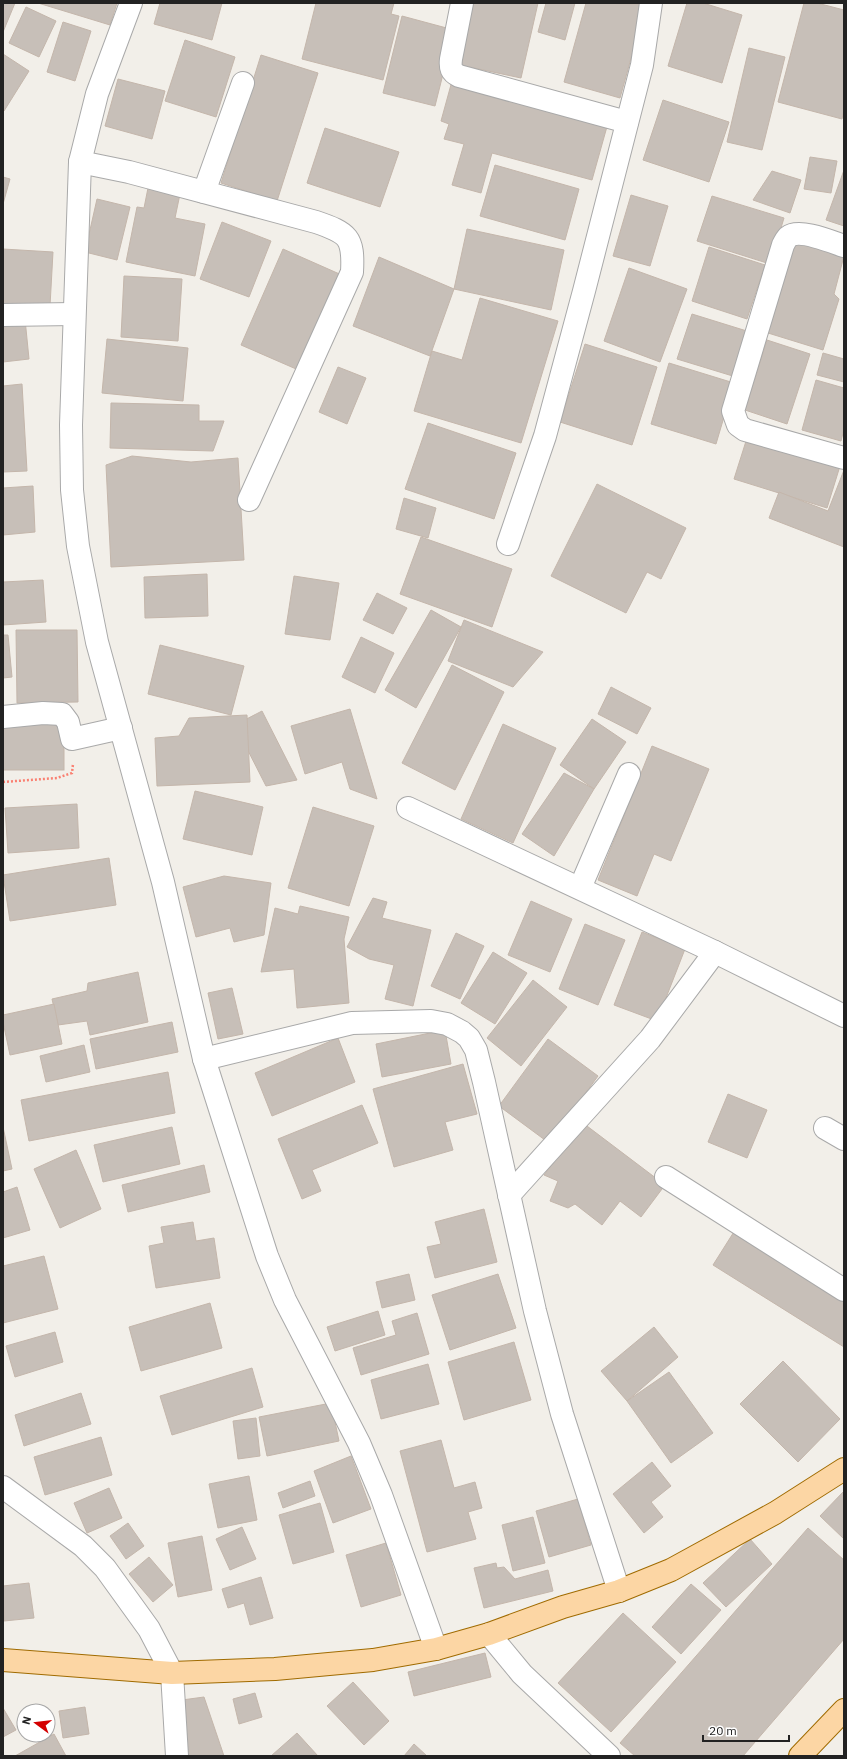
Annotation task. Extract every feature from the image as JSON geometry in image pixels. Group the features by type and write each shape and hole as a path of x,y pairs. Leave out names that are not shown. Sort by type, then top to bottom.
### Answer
{"main road":[{"path":"3,1660 172,1673 275,1669 321,1665 373,1660 436,1649 489,1634 564,1607 619,1591 671,1570 775,1513 844,1469"},
{"path":"800,1756 844,1710"}],"street":[{"path":"131,3 97,94 87,129 80,162 71,425 72,490 78,546 97,642 163,882 204,1059 267,1256 285,1300 360,1443 381,1495 436,1649"},
{"path":"462,3 450,66 453,73 459,76 627,122"},
{"path":"508,544 545,436 584,291 642,65 651,3"},
{"path":"204,192 243,83"},
{"path":"80,162 129,172 336,229 352,244 352,272 249,500"},
{"path":"844,246 821,238 795,234 788,237 783,245 733,411 738,425 745,430 844,458"},
{"path":"3,315 74,314"},
{"path":"3,717 43,713 62,714 68,722 72,739 121,728"},
{"path":"580,888 629,774"},
{"path":"408,808 715,952 844,1016"},
{"path":"509,1195 650,1039 715,952"},
{"path":"204,1059 352,1023 431,1021 447,1024 462,1032 469,1038 476,1050 484,1082 536,1311 562,1414 619,1591"},
{"path":"825,1128 844,1139"},
{"path":"666,1176 844,1290"},
{"path":"3,1487 83,1546 105,1568 150,1630 172,1673 177,1756"},
{"path":"489,1634 522,1674 609,1756"}],"path":[{"path":"3,782 57,778 72,773 74,759 72,739"}],"building":[{"path":"3,3 15,3 3,32"},
{"path":"38,3 117,3 110,25"},
{"path":"160,3 222,3 212,40 154,24"},
{"path":"316,3 394,3 391,14 399,16 383,80 302,59"},
{"path":"468,3 538,3 521,78 455,64"},
{"path":"546,3 575,3 565,40 538,32"},
{"path":"586,3 646,4 620,98 564,82"},
{"path":"687,3 703,3 742,15 722,83 668,66"},
{"path":"804,3 817,3 844,10 844,110 842,119 778,102"},
{"path":"26,7 56,21 39,57 9,43"},
{"path":"402,16 454,30 435,106 383,93"},
{"path":"63,22 91,31 75,81 47,72"},
{"path":"185,40 235,57 216,117 165,101"},
{"path":"749,48 785,57 762,150 727,142"},
{"path":"3,54 29,71 4,111 3,110"},
{"path":"261,55 318,73 277,201 221,183"},
{"path":"118,79 165,91 152,139 105,126"},
{"path":"452,81 608,123 592,180 492,153 481,193 452,185 464,144 444,139 449,124 441,121"},
{"path":"663,100 729,122 709,182 643,160"},
{"path":"325,128 399,152 380,207 307,183"},
{"path":"810,157 837,161 831,193 804,189"},
{"path":"495,165 579,189 565,240 480,216"},
{"path":"844,170 844,226 826,220"},
{"path":"772,171 801,180 790,213 753,200"},
{"path":"3,177 10,179 3,204"},
{"path":"148,188 180,194 175,218 205,224 195,276 126,262 137,207 144,208"},
{"path":"631,195 668,206 650,266 613,256"},
{"path":"712,196 784,218 770,264 697,241"},
{"path":"97,199 130,207 117,260 85,252"},
{"path":"222,222 271,241 249,297 200,279"},
{"path":"467,229 564,250 551,310 454,289"},
{"path":"796,241 844,256 834,294 839,299 823,350 768,333"},
{"path":"709,247 765,265 747,319 692,301"},
{"path":"3,249 53,252 50,306 3,304"},
{"path":"283,249 344,276 303,372 241,345"},
{"path":"379,257 454,289 430,356 353,326"},
{"path":"629,268 687,289 660,362 604,341"},
{"path":"124,276 182,279 178,341 121,337"},
{"path":"480,298 558,321 521,443 414,411 432,351 462,360"},
{"path":"692,314 750,332 736,377 677,359"},
{"path":"25,319 29,359 3,362 3,321"},
{"path":"107,339 188,348 183,401 102,393"},
{"path":"767,340 810,354 787,424 745,410"},
{"path":"585,344 657,367 632,445 560,422"},
{"path":"823,353 844,359 844,382 817,375"},
{"path":"669,363 734,383 716,444 651,424"},
{"path":"338,367 366,378 347,424 319,412"},
{"path":"816,380 844,388 844,429 841,441 802,430"},
{"path":"22,384 27,471 3,472 3,386"},
{"path":"111,403 199,405 199,421 224,421 213,451 110,448"},
{"path":"428,423 516,453 494,519 405,489"},
{"path":"747,438 840,466 827,508 734,479"},
{"path":"132,456 191,462 238,458 244,560 111,567 106,465"},
{"path":"844,470 844,547 769,518 779,492 828,511"},
{"path":"597,484 686,528 661,579 647,572 626,613 551,576"},
{"path":"33,486 35,532 3,535 3,488"},
{"path":"404,498 436,508 428,538 396,529"},
{"path":"421,537 512,569 492,627 400,594"},
{"path":"207,574 208,616 145,618 144,577"},
{"path":"294,576 339,583 330,640 285,634"},
{"path":"43,580 46,622 3,625 3,582"},
{"path":"377,593 407,608 393,634 363,620"},
{"path":"431,610 461,627 416,708 385,690"},
{"path":"464,620 543,652 513,687 448,661"},
{"path":"16,630 77,630 78,702 17,703"},
{"path":"3,635 8,635 12,677 3,678"},
{"path":"361,637 394,653 375,693 342,677"},
{"path":"160,645 244,666 231,715 148,694"},
{"path":"452,665 504,692 455,790 402,763"},
{"path":"611,687 651,708 637,734 598,714"},
{"path":"350,709 377,799 350,789 342,762 305,774 291,726"},
{"path":"262,711 297,780 266,786 235,725"},
{"path":"247,715 250,782 157,786 155,738 179,736 189,718"},
{"path":"3,718 64,718 64,770 3,770"},
{"path":"592,719 626,742 594,789 560,765"},
{"path":"503,724 556,748 513,843 461,819"},
{"path":"652,746 709,769 671,861 654,854 637,896 598,880"},
{"path":"564,773 594,789 554,856 522,834"},
{"path":"195,791 263,807 252,855 183,839"},
{"path":"77,804 79,848 8,853 5,808"},
{"path":"313,807 374,826 349,906 288,888"},
{"path":"109,858 116,905 10,921 3,875"},
{"path":"224,876 271,883 264,935 234,942 230,928 196,937 183,887"},
{"path":"373,898 387,902 382,918 431,930 413,1006 385,999 394,965 369,959 347,947"},
{"path":"531,901 572,919 550,972 508,955"},
{"path":"300,906 349,917 344,939 349,1003 297,1008 294,969 261,972 275,908 298,914"},
{"path":"585,924 625,940 598,1005 559,989"},
{"path":"642,932 685,949 657,1021 614,1005"},
{"path":"456,933 484,946 460,999 431,986"},
{"path":"493,952 527,973 495,1024 461,1003"},
{"path":"138,972 148,1022 90,1035 87,1021 58,1025 52,999 87,991 88,983"},
{"path":"533,980 567,1007 521,1066 487,1038"},
{"path":"232,988 243,1034 218,1039 208,993"},
{"path":"54,1004 62,1044 10,1055 3,1022 3,1015"},
{"path":"172,1022 178,1052 96,1069 90,1039"},
{"path":"445,1030 451,1064 382,1077 376,1044"},
{"path":"338,1038 355,1082 272,1116 255,1073"},
{"path":"548,1039 598,1076 549,1143 499,1106"},
{"path":"84,1045 90,1072 46,1082 40,1056"},
{"path":"463,1064 477,1114 445,1122 453,1150 394,1167 373,1089"},
{"path":"168,1072 175,1113 29,1141 21,1100"},
{"path":"728,1094 767,1110 747,1158 708,1142"},
{"path":"362,1105 378,1143 312,1170 321,1191 302,1199 278,1139"},
{"path":"583,1123 665,1185 641,1217 620,1201 602,1225 575,1204 568,1208 550,1201 558,1181 544,1175"},
{"path":"3,1127 12,1169 3,1171"},
{"path":"172,1127 180,1164 103,1182 94,1145"},
{"path":"76,1150 101,1209 60,1228 34,1169"},
{"path":"204,1165 210,1192 128,1212 122,1185"},
{"path":"17,1187 30,1230 3,1238 3,1192"},
{"path":"484,1209 497,1262 435,1278 427,1247 441,1244 435,1222"},
{"path":"193,1222 196,1241 214,1238 220,1278 156,1288 149,1246 164,1243 161,1227"},
{"path":"737,1227 844,1294 844,1347 713,1265"},
{"path":"44,1256 58,1309 3,1323 3,1266"},
{"path":"409,1274 415,1300 382,1308 376,1282"},
{"path":"498,1274 516,1328 450,1350 432,1295"},
{"path":"210,1303 222,1348 141,1371 129,1327"},
{"path":"378,1311 385,1335 335,1351 327,1327"},
{"path":"417,1313 429,1354 361,1375 353,1348 396,1335 392,1321"},
{"path":"654,1327 678,1357 627,1401 601,1371"},
{"path":"55,1332 63,1362 15,1377 6,1346"},
{"path":"514,1342 531,1400 464,1420 448,1362"},
{"path":"783,1361 840,1419 798,1462 740,1404"},
{"path":"428,1364 439,1404 381,1419 371,1380"},
{"path":"252,1368 263,1407 172,1435 160,1396"},
{"path":"669,1372 713,1433 671,1463 627,1401"},
{"path":"81,1393 91,1424 24,1446 15,1415"},
{"path":"331,1403 339,1441 267,1456 259,1417"},
{"path":"256,1418 260,1456 238,1459 233,1421"},
{"path":"101,1437 112,1475 45,1495 34,1457"},
{"path":"441,1440 454,1488 475,1482 482,1508 468,1512 476,1539 427,1552 400,1451"},
{"path":"351,1456 371,1509 333,1523 314,1471"},
{"path":"652,1462 671,1486 651,1502 663,1517 644,1533 613,1494"},
{"path":"249,1476 257,1520 218,1528 209,1484"},
{"path":"310,1481 315,1496 283,1508 278,1493"},
{"path":"109,1488 122,1518 87,1533 74,1503"},
{"path":"844,1491 844,1539 820,1516"},
{"path":"578,1499 591,1545 549,1557 536,1511"},
{"path":"320,1503 334,1552 293,1564 279,1515"},
{"path":"533,1517 545,1563 513,1571 502,1525"},
{"path":"128,1523 144,1546 126,1559 110,1536"},
{"path":"242,1527 256,1559 230,1570 216,1539"},
{"path":"808,1528 844,1560 844,1639 743,1756 635,1756 620,1743"},
{"path":"202,1536 212,1590 178,1597 168,1543"},
{"path":"750,1539 772,1564 726,1607 703,1583"},
{"path":"386,1543 401,1595 361,1607 346,1555"},
{"path":"149,1557 173,1585 153,1602 129,1574"},
{"path":"496,1563 497,1568 504,1567 515,1579 548,1570 553,1591 484,1608 474,1568"},
{"path":"261,1577 273,1618 250,1625 244,1603 228,1608 222,1589"},
{"path":"29,1583 34,1618 4,1621 3,1586"},
{"path":"691,1584 721,1610 681,1654 652,1627"},
{"path":"623,1613 676,1662 611,1732 558,1683"},
{"path":"485,1653 491,1677 414,1696 408,1672"},
{"path":"353,1682 389,1721 364,1745 327,1706"},
{"path":"255,1693 262,1717 239,1724 233,1699"},
{"path":"204,1697 224,1756 187,1756 182,1700"},
{"path":"85,1707 89,1734 63,1738 59,1711"},
{"path":"3,1708 16,1730 3,1737"},
{"path":"297,1733 318,1756 271,1756"},
{"path":"56,1738 66,1756 15,1756 38,1743 56,1743"},
{"path":"414,1744 427,1756 404,1756"}]}
